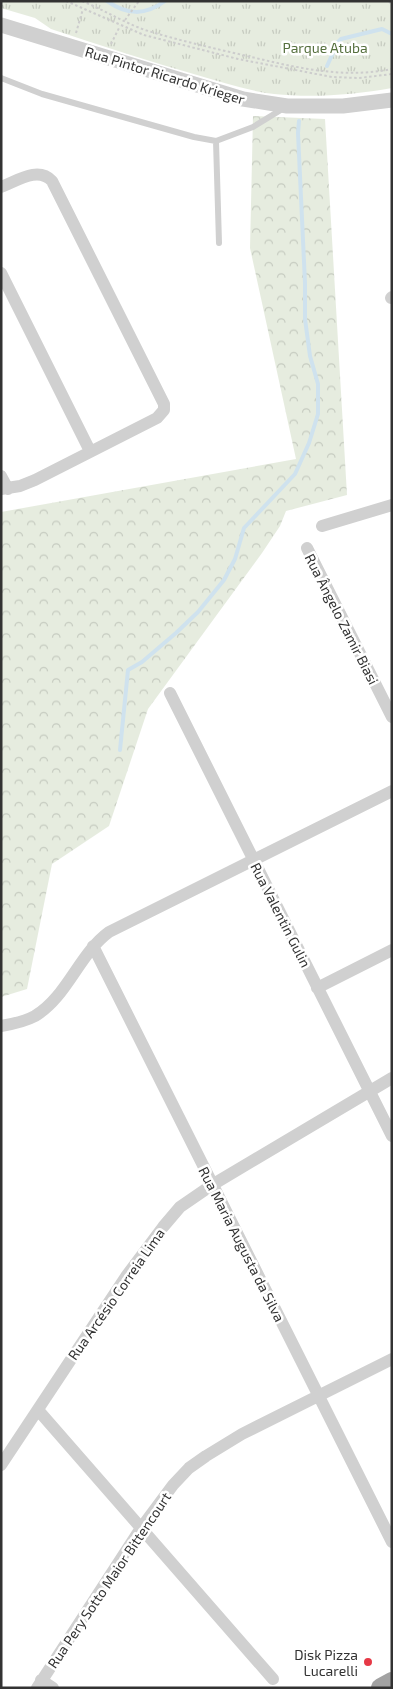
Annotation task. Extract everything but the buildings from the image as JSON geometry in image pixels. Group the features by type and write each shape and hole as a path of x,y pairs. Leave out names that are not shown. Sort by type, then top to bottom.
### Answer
{"street":[{"name":"Rua Pintor Ricardo Krieger","path":"1,25 220,94 242,99 288,106 343,106 392,100"},
{"path":"1,187 35,174 43,174 52,180 164,404 164,410 157,418 35,480 4,489 1,476"},
{"path":"1,272 90,452"},
{"path":"322,526 392,505"},
{"name":"Rua Ângelo Zamir Biasi","path":"306,548 392,718"},
{"name":"Rua Valentin Gulin","path":"170,693 392,1136"},
{"path":"1,1026 19,1023 35,1016 48,1004 93,946 110,932 392,791"},
{"name":"Rua Maria Augusta da Silva","path":"93,946 392,1542"},
{"path":"317,988 392,950"},
{"name":"Rua Arcésio Correia Lima","path":"1,1465 127,1275 150,1242 180,1207 212,1185 392,1078"},
{"name":"Rua Pery Sotto Maior Bittencourt","path":"39,1684 141,1528 173,1485 189,1468 242,1434 392,1359"},
{"path":"38,1410 273,1679"},
{"path":"39,1684 53,1688"}],"lane":[{"path":"1,78 42,94 194,138 216,141 253,127 288,106"},
{"path":"216,141 219,243"}],"path":[{"path":"66,1 144,35 230,57 332,77 359,78 392,74"},
{"path":"82,1 144,29 192,43 322,72 370,74 392,69"},
{"path":"125,20 139,1"},
{"path":"389,1 392,6"},
{"path":"72,48 84,8"},
{"path":"104,58 121,26"}],"green space":[{"name":"Parque Atuba","path":"1,1 392,1 392,88 318,96 255,91 160,64 51,29 35,18 1,8"},
{"path":"253,116 325,119 347,495 286,511 280,526 262,553 148,709 109,826 52,864 27,989 1,997 1,512 296,459 250,248"}],"waterway":[{"path":"107,1 114,6 136,12 158,6 165,1"},
{"path":"327,66 341,39 382,29 392,34"},
{"path":"120,750 128,670 142,662 176,633 198,612 224,580 235,559 244,528 295,474 309,443 318,414 318,384 310,356 305,319 299,121"}],"place":[{"name":"Disk Pizza Lucarelli","path":"368,1662"}]}
